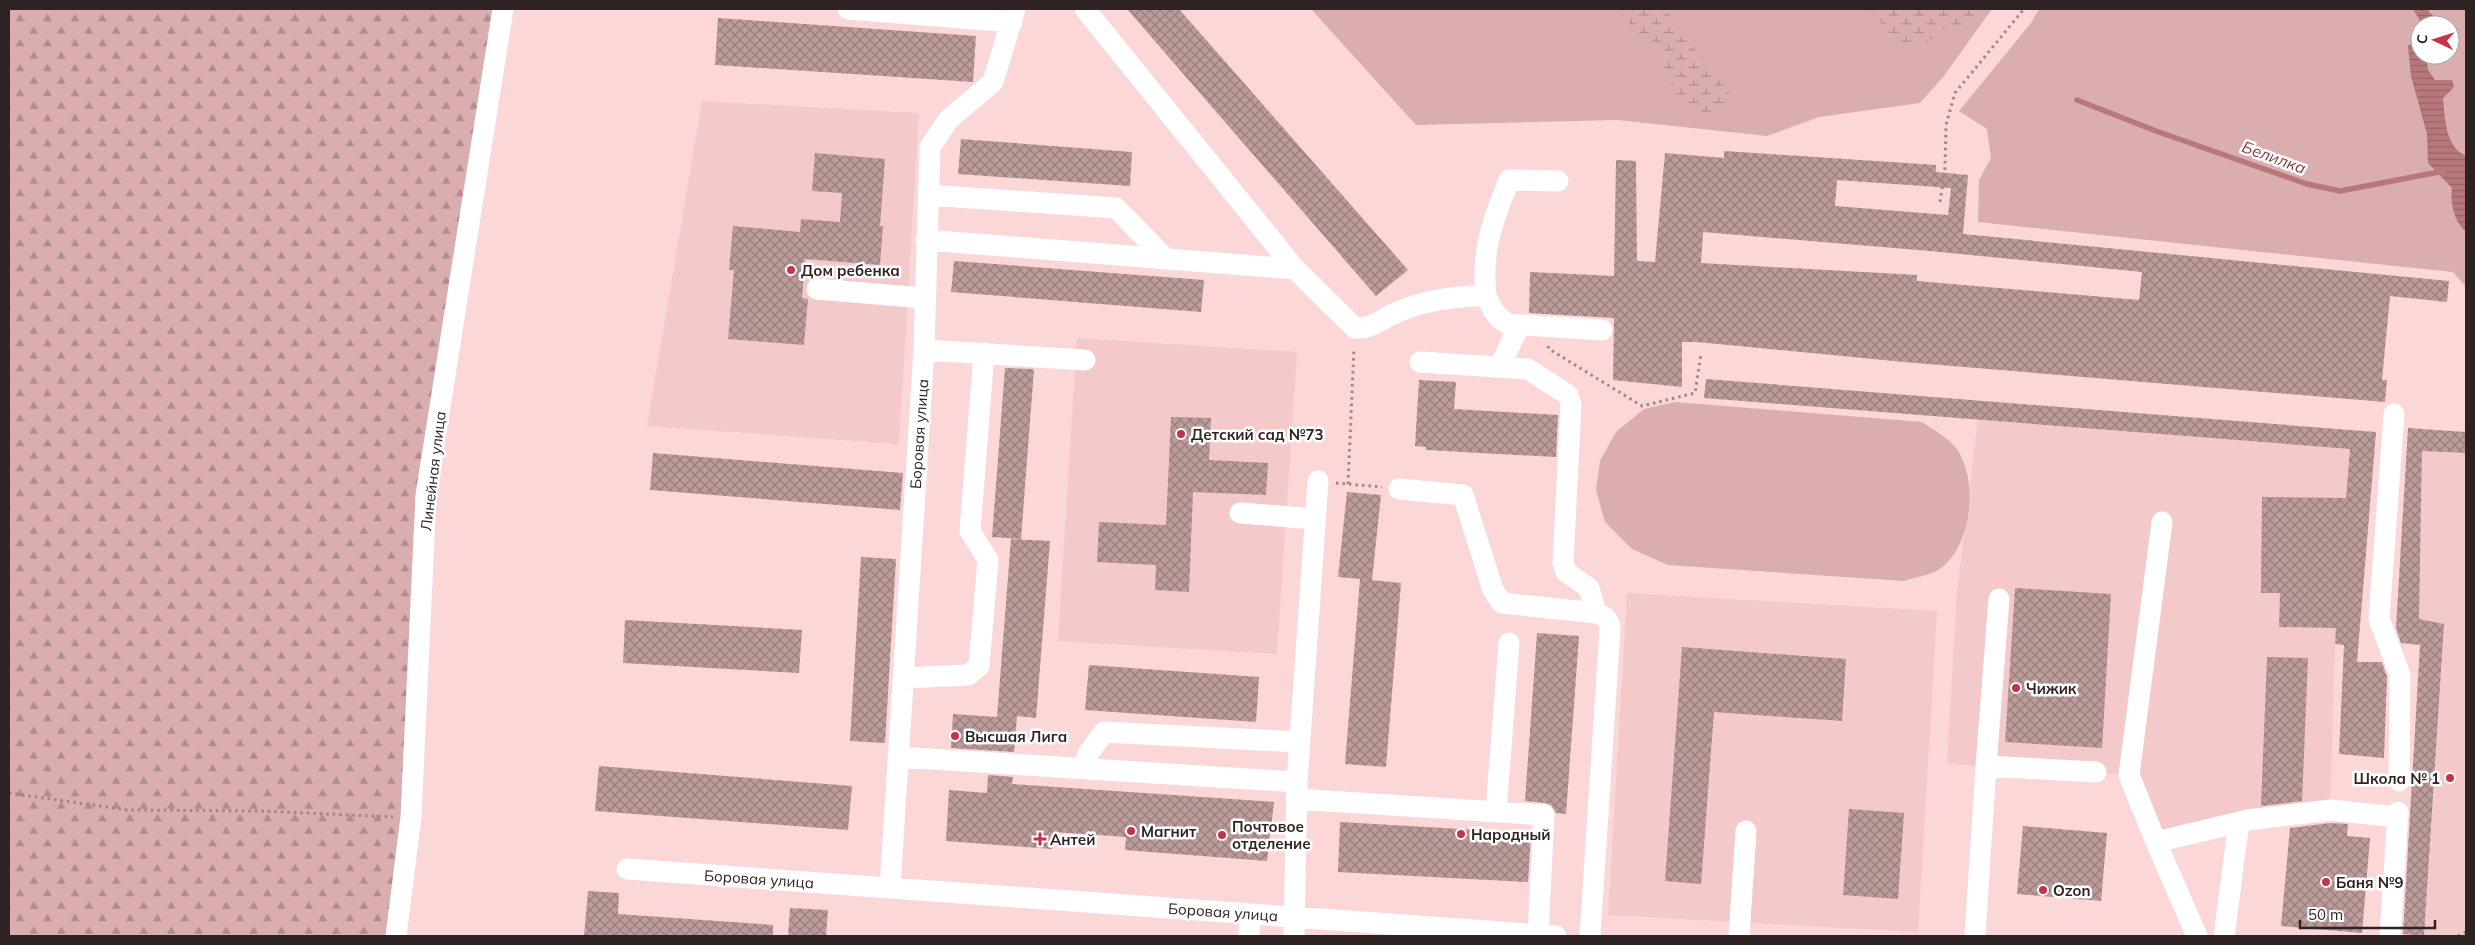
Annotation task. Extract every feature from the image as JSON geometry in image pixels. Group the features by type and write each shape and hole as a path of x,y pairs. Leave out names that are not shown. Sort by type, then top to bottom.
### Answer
{"street":[{"name":"Линейная улица","path":"396,936 411,817 426,495 503,9"},
{"path":"848,9 1014,15"},
{"path":"1084,9 1295,269 1355,328 1366,328 1402,310 1440,298 1486,295"},
{"name":"Боровая улица","path":"890,888 924,350 924,298 930,147 949,119 993,82 1014,15"},
{"path":"1558,181 1509,180 1491,225 1484,274 1486,295 1500,320 1519,326 1602,330"},
{"path":"928,195 1116,208 1165,258"},
{"path":"926,240 1295,269"},
{"path":"817,289 924,298"},
{"path":"1500,366 1519,326"},
{"path":"924,350 1085,360"},
{"path":"903,678 968,676 979,666 988,560 970,531 984,354"},
{"path":"1420,362 1528,369 1565,392 1571,399 1563,563 1566,572 1589,588 1596,613"},
{"path":"2394,414 2379,619 2400,675 2399,781"},
{"path":"1294,926 1296,790 1318,481"},
{"path":"1399,489 1463,495 1493,590 1502,603 1596,613 1604,616 1609,622 1590,936"},
{"path":"1240,513 1315,519"},
{"path":"2162,522 2129,775 2197,936"},
{"path":"1975,936 1999,599"},
{"path":"1496,812 1509,643"},
{"path":"1084,768 1088,754 1104,732 1299,742"},
{"path":"898,757 1084,768 1496,812 1544,815 1547,936"},
{"path":"1986,766 2096,772"},
{"path":"2156,842 2239,822 2330,810 2397,815 2390,936"},
{"path":"2224,936 2239,822"},
{"path":"1739,936 1746,831"},
{"name":"Боровая улица","path":"627,869 1250,914 1294,926 1547,936"},
{"path":"1250,914 1250,936"}],"path":[{"path":"1940,202 1945,168 1946,125 1955,93 2024,9"},
{"path":"1541,327 1549,349 1642,406 1695,393 1700,354"},
{"path":"1348,484 1355,328"},
{"path":"1318,481 1399,489"},
{"path":"9,793 128,810 261,811 411,817"},
{"path":"2458,936 2466,932"}],"shaded area":[{"path":"2412,9 2427,9 2432,15 2417,15"},
{"path":"2410,44 2410,65 2427,65 2428,70 2435,80 2452,80 2454,87 2443,98 2447,131 2450,139 2459,152 2466,156 2466,231 2458,223 2454,212 2452,188 2428,163 2427,134 2411,76 2408,46"},
{"name":"Дом ребенка","path":"702,101 919,113 899,444 647,426"},
{"name":"Детский сад №73","path":"1077,338 1297,352 1277,654 1058,641"},
{"path":"1978,420 2350,449 2335,644 2330,810 2156,842 2129,775 1947,764 1957,592"},
{"name":"Школа № 1","path":"2422,451 2466,453 2466,936 2424,936 2444,625 2419,619"},
{"path":"1627,593 1937,611 1918,932 1608,915"}],"green space":[{"path":"9,9 503,9 426,495 396,936 9,936"},
{"path":"1311,9 1992,9 1943,77 1920,103 1819,117 1767,136 1618,120 1416,125"},
{"path":"1619,9 1665,9 1729,91 1724,115 1699,114 1676,97 1660,57 1635,33"},
{"path":"1867,9 1976,9 1976,22 1947,27 1927,42 1896,44 1878,19"},
{"path":"2039,9 2466,9 2466,287 2453,272 1978,222 1979,180 1991,158 1987,129 1959,111 2031,23"},
{"path":"1675,402 1922,422 1953,444 1963,461 1968,477 1969,511 1960,544 1951,558 1941,568 1904,581 1668,565 1632,549 1605,522 1596,490 1600,461 1616,432 1644,409"}],"building":[{"path":"1127,9 1179,9 1408,270 1376,296"},
{"path":"718,18 976,36 973,82 715,65"},
{"path":"961,139 1132,152 1130,186 958,174"},
{"path":"1724,151 1936,165 1936,172 1968,175 1963,234 2449,281 2447,302 2390,296 2382,380 2387,380 2385,402 1904,362 1697,342 1682,342 1682,387 1613,380 1614,318 1529,313 1530,272 1614,276 1616,160 1636,161 1637,261 1655,262 1665,153 1724,158","holes":["1837,180 1951,188 1948,215 1835,206","1703,232 1930,251 2142,272 2139,300 1917,281 1917,275 1701,263"]},
{"path":"815,153 885,159 880,226 883,226 880,265 805,259 802,298 808,299 804,345 728,339 734,270 729,270 733,226 800,232 801,219 840,222 842,193 812,191"},
{"path":"954,261 1204,280 1201,312 951,292"},
{"path":"1005,368 1034,369 1021,539 992,537"},
{"path":"1706,379 2376,432 2357,662 2382,662 2387,677 2384,758 2339,754 2344,645 2335,644 2336,628 2279,627 2280,593 2261,593 2262,497 2346,498 2350,449 1704,398"},
{"path":"1419,380 1456,382 1454,409 1558,415 1556,457 1426,450 1426,447 1415,446"},
{"path":"1171,417 1211,418 1209,460 1268,463 1266,495 1193,492 1189,592 1155,590 1156,565 1097,562 1099,522 1166,525"},
{"path":"2408,428 2466,432 2466,453 2422,451 2419,619 2444,624 2424,936 2403,934 2420,645 2401,643 2396,628"},
{"path":"653,453 903,473 900,510 650,490"},
{"path":"1347,492 1381,495 1372,580 1338,577"},
{"path":"1011,539 1050,541 1036,718 1017,716 1014,752 951,748 953,714 997,717"},
{"path":"861,557 896,559 885,743 850,741"},
{"path":"1360,579 1401,583 1386,767 1345,764"},
{"path":"2015,588 2111,594 2102,748 2005,742"},
{"path":"625,620 802,630 799,673 623,663"},
{"path":"1537,633 1579,636 1566,814 1556,813 1551,805 1545,803 1525,801"},
{"path":"1682,647 1846,659 1842,721 1714,712 1701,884 1665,881"},
{"path":"2267,657 2308,658 2302,801 2261,806"},
{"path":"1089,665 1259,677 1256,722 1085,710"},
{"path":"599,766 852,786 848,830 595,811"},
{"path":"988,775 1013,777 1012,784 1274,802 1267,861 1125,850 1126,837 1053,832 1052,849 946,841 949,790 987,793"},
{"path":"1849,809 1904,813 1898,899 1843,895"},
{"path":"1340,822 1531,833 1528,882 1338,872"},
{"name":"Баня №9","path":"2330,823 2348,824 2347,836 2370,838 2362,933 2281,926 2290,828"},
{"path":"2023,826 2107,833 2101,901 2017,894"},
{"path":"588,891 619,893 618,914 773,925 773,936 584,936"},
{"path":"790,908 828,910 826,936 788,936"}],"waterway":[{"name":"Белилка","path":"2077,100 2156,131 2307,184 2340,191 2444,171"}],"place":[{"name":"Дом ребенка","path":"791,270"},
{"name":"Детский сад №73","path":"1181,434"},
{"name":"Чижик","path":"2016,688"},
{"name":"Высшая Лига","path":"955,736"},
{"name":"Школа № 1","path":"2450,778"},
{"name":"Магнит","path":"1131,831"},
{"name":"Народный","path":"1461,834"},
{"name":"Почтовое отделение","path":"1222,835"},
{"name":"Антей","path":"1040,839"},
{"name":"Баня №9","path":"2326,882"},
{"name":"Ozon","path":"2043,890"}]}
